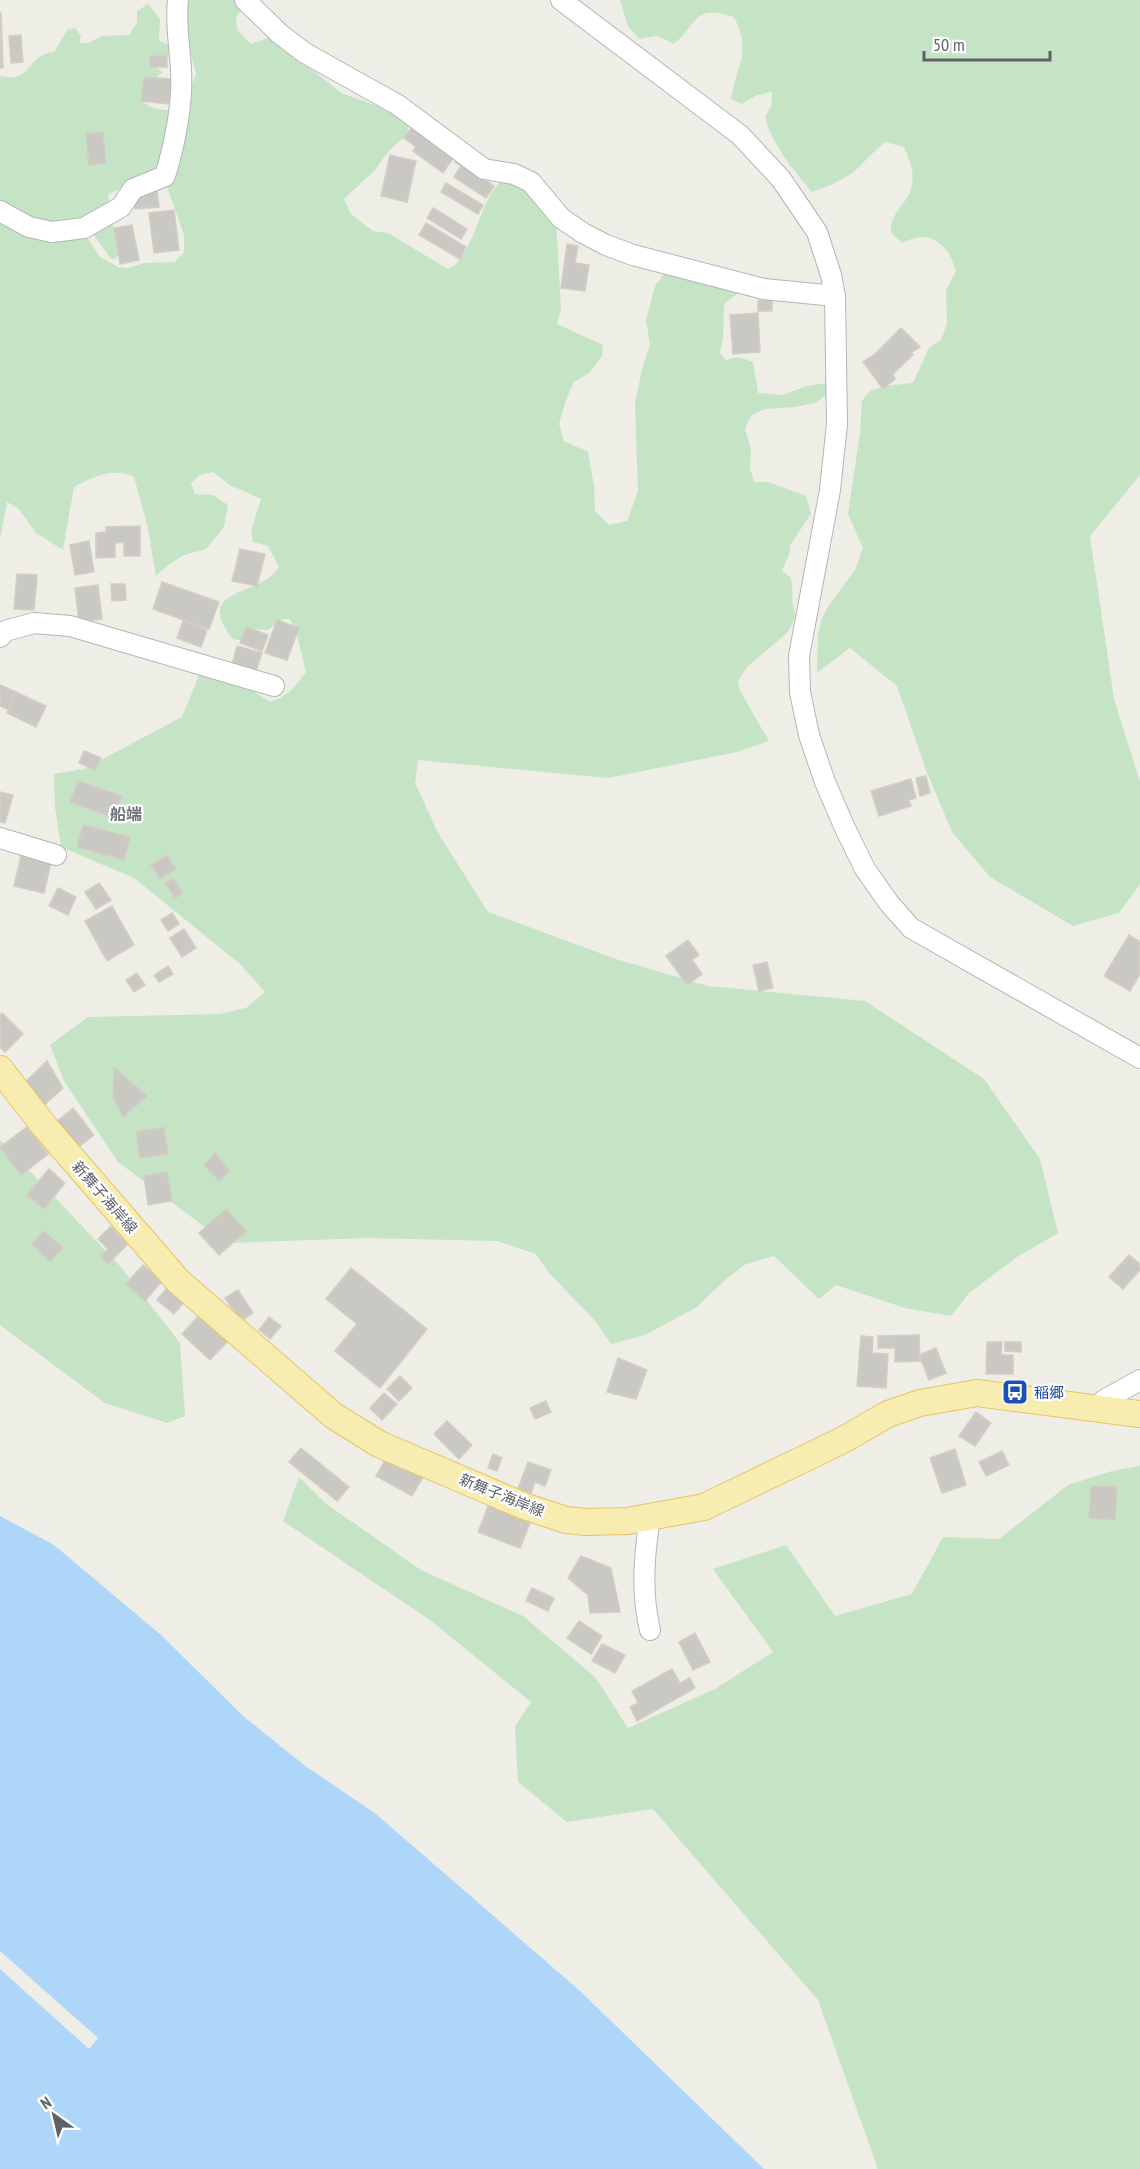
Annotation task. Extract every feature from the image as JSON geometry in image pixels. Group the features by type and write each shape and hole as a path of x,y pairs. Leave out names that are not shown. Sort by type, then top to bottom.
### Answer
{"main road":[{"name":"新舞子海岸線","path":"0,1069 45,1127 178,1281 334,1416 379,1444 524,1506 566,1520 627,1521 704,1507 843,1440 888,1414 920,1403 977,1393 1140,1414"}],"street":[{"path":"0,211 29,227 52,232 84,228 121,207 133,189 165,176 174,150 182,71 175,19 178,0"},
{"path":"245,0 305,53 398,105 484,169 514,174 531,182 561,218 590,237 633,255 764,290 835,296"},
{"path":"561,0 740,135 781,179 817,232 831,275 835,296 837,424 830,490 799,656 800,692 807,724 825,782 866,869 889,903 911,928 1140,1058"},
{"path":"0,637 5,631 34,623 70,626 274,686"},
{"path":"0,838 56,855"},
{"path":"1097,1408 1104,1400 1140,1380"},
{"path":"650,1517 644,1568 644,1604 650,1630"}],"green space":[{"path":"182,0 240,0 244,5 236,17 237,30 251,44 268,38 341,93 402,115 410,122 406,135 388,152 375,170 344,199 351,214 373,231 388,233 448,269 463,256 498,184 506,179 520,176 556,218 561,308 557,324 603,345 602,356 589,373 574,382 559,424 564,441 588,452 594,486 595,511 609,525 627,521 638,491 635,404 642,369 650,345 646,320 655,286 667,270 742,290 724,304 720,353 726,360 738,357 753,362 758,393 782,395 807,386 828,383 827,395 815,403 765,409 751,415 745,429 751,449 750,468 754,482 768,482 806,496 811,514 790,545 790,552 782,571 791,578 796,615 788,632 747,667 738,681 740,691 769,741 737,752 608,778 418,760 415,783 438,833 488,912 616,959 708,986 865,1001 984,1079 1040,1159 1058,1233 1017,1257 969,1293 951,1316 905,1308 836,1285 819,1299 774,1256 746,1264 725,1280 697,1307 645,1335 611,1344 596,1322 549,1273 536,1254 497,1241 368,1238 226,1243 118,1162 64,1081 50,1045 88,1017 220,1014 246,1008 265,992 240,964 134,878 61,847 55,807 54,774 84,769 182,717 202,668 248,688 270,702 291,690 306,672 298,638 290,619 284,619 268,630 250,629 240,640 233,639 222,622 220,610 224,601 270,577 279,567 268,546 253,542 251,531 261,499 230,485 213,472 200,475 191,483 195,494 213,495 228,505 224,527 206,549 184,555 156,576 148,528 134,477 126,474 103,474 74,487 63,550 36,533 19,509 7,502 0,539 0,76 20,75 40,56 54,52 68,29 75,28 81,36 79,43 88,43 102,36 129,35 137,23 137,11 148,4 160,19 159,41 170,45 172,52 167,56 150,56 150,67 158,68 162,73 155,78 144,77 143,102 157,109 183,110 196,74 186,34","holes":["174,150 179,168 167,187 184,235 184,252 175,262 145,263 128,268 118,267 99,256 85,234 90,230 112,260 118,256 108,194 162,170"]},
{"path":"620,0 1140,0 1140,475 1090,536 1114,699 1140,782 1140,884 1119,913 1073,926 990,877 952,832 926,770 897,686 850,648 817,673 818,634 822,619 827,608 855,570 863,548 848,514 860,433 862,401 870,391 885,386 913,383 929,348 941,340 947,324 946,291 956,271 948,253 936,241 921,237 902,243 891,233 893,219 907,198 913,180 910,161 904,147 885,142 848,176 812,192 784,157 769,128 765,117 771,106 772,92 757,95 742,104 731,99 743,50 734,17 703,14 674,44 657,36 639,39 628,26"},
{"path":"0,1140 121,1267 180,1343 185,1416 167,1423 105,1403 0,1325"},
{"path":"1140,1466 1140,2169 878,2169 818,2000 653,1809 567,1822 518,1782 515,1726 531,1702 430,1620 283,1521 299,1477 325,1503 421,1570 523,1616 596,1678 628,1728 715,1689 773,1652 713,1569 786,1545 835,1616 912,1594 943,1537 999,1539 1068,1485 1112,1471"}],"water":[{"path":"0,1516 54,1545 161,1635 243,1716 304,1765 376,1814 580,1991 764,2169 0,2169"}],"pier":[{"path":"0,1951 98,2038 89,2049 0,1969"}],"building":[{"path":"1,13 3,68 0,68"},
{"path":"21,35 23,62 11,63 9,36"},
{"path":"150,56 167,56 167,67 150,67"},
{"path":"144,77 171,79 169,104 141,101"},
{"path":"413,125 455,155 443,173 413,151 416,147 404,138"},
{"path":"103,132 106,163 89,165 86,134"},
{"path":"390,155 416,161 407,202 381,196"},
{"path":"460,156 469,170 494,186 486,198 454,177 461,166 455,162"},
{"path":"446,183 483,205 478,214 441,192"},
{"path":"157,190 159,207 135,209 133,192"},
{"path":"433,208 467,229 461,239 427,218"},
{"path":"174,210 179,250 154,253 149,213"},
{"path":"426,223 466,247 460,259 419,235"},
{"path":"132,225 139,260 120,264 114,228"},
{"path":"567,244 578,246 575,263 589,265 585,291 561,288"},
{"path":"772,300 772,311 758,311 758,301"},
{"path":"758,313 760,352 733,354 730,315"},
{"path":"901,328 920,347 911,353 913,355 893,374 895,379 883,389 863,362 875,354"},
{"path":"140,526 140,556 124,556 124,542 115,543 115,557 96,558 96,533 106,532 106,527"},
{"path":"89,541 94,572 75,575 70,545"},
{"path":"240,549 265,554 257,586 232,581"},
{"path":"17,574 37,575 34,610 14,609"},
{"path":"162,582 219,602 209,629 153,609"},
{"path":"111,584 125,584 126,600 112,601"},
{"path":"98,585 102,619 79,622 75,588"},
{"path":"277,620 299,628 287,660 265,653"},
{"path":"183,621 207,630 201,647 177,638"},
{"path":"246,627 268,635 262,651 240,643"},
{"path":"237,646 262,653 255,675 231,668"},
{"path":"0,685 16,692 9,710 0,706"},
{"path":"16,692 46,706 36,727 7,713"},
{"path":"84,751 101,758 96,770 79,763"},
{"path":"926,776 930,793 920,796 916,778"},
{"path":"911,779 916,798 909,800 911,806 879,816 871,791"},
{"path":"78,781 122,796 114,818 70,802"},
{"path":"0,792 13,795 5,823 0,822"},
{"path":"83,825 130,837 124,860 77,847"},
{"path":"167,855 176,869 160,879 151,865"},
{"path":"21,856 51,863 44,893 14,886"},
{"path":"173,878 183,893 175,898 165,883"},
{"path":"99,883 111,900 96,909 85,892"},
{"path":"58,888 76,897 68,915 49,906"},
{"path":"112,906 134,945 107,961 85,921"},
{"path":"172,913 179,924 168,931 161,920"},
{"path":"184,929 196,948 182,957 170,938"},
{"path":"1129,935 1140,942 1140,974 1130,991 1104,976"},
{"path":"688,940 699,955 692,960 702,974 687,985 666,956"},
{"path":"767,962 773,988 759,991 753,965"},
{"path":"168,966 173,974 159,982 154,975"},
{"path":"137,973 145,985 134,992 126,980"},
{"path":"2,1013 23,1034 5,1052 0,1047 0,1015"},
{"path":"47,1061 63,1088 42,1107 22,1085"},
{"path":"114,1067 147,1096 123,1117 113,1096"},
{"path":"73,1108 94,1135 77,1148 56,1122"},
{"path":"27,1127 48,1154 21,1175 0,1147"},
{"path":"164,1127 168,1154 140,1158 136,1132"},
{"path":"215,1153 230,1171 219,1181 204,1165"},
{"path":"49,1169 65,1183 44,1209 27,1195"},
{"path":"167,1172 172,1201 148,1205 144,1176"},
{"path":"226,1209 246,1231 219,1255 199,1233"},
{"path":"111,1226 128,1244 108,1264 100,1256 108,1249 98,1239"},
{"path":"44,1231 63,1248 50,1261 32,1244"},
{"path":"1129,1255 1140,1264 1140,1270 1123,1289 1109,1277"},
{"path":"143,1265 162,1281 145,1301 126,1284"},
{"path":"351,1268 427,1329 380,1388 335,1351 357,1324 326,1299"},
{"path":"168,1287 185,1301 174,1314 157,1300"},
{"path":"238,1290 253,1313 241,1321 225,1298"},
{"path":"201,1313 230,1339 210,1360 182,1334"},
{"path":"269,1317 281,1326 270,1339 259,1330"},
{"path":"919,1335 920,1361 895,1362 895,1348 878,1348 878,1336"},
{"path":"861,1336 873,1337 872,1353 888,1354 886,1388 857,1386"},
{"path":"987,1342 1002,1342 1001,1355 1013,1355 1013,1374 986,1374"},
{"path":"1005,1342 1021,1342 1021,1352 1005,1351"},
{"path":"936,1348 946,1373 929,1380 919,1355"},
{"path":"618,1358 647,1370 636,1399 607,1392"},
{"path":"400,1376 412,1388 399,1401 387,1389"},
{"path":"384,1393 397,1404 382,1420 370,1408"},
{"path":"546,1401 551,1412 535,1419 530,1408"},
{"path":"976,1412 991,1423 975,1446 959,1436"},
{"path":"447,1421 472,1445 459,1459 434,1434"},
{"path":"301,1448 349,1487 337,1501 289,1462"},
{"path":"955,1449 966,1485 942,1493 930,1458"},
{"path":"1002,1451 1009,1465 986,1476 979,1462"},
{"path":"493,1454 502,1458 497,1471 488,1468"},
{"path":"386,1458 423,1477 412,1496 376,1476"},
{"path":"528,1462 551,1470 545,1486 535,1482 531,1493 518,1489"},
{"path":"1091,1486 1117,1487 1115,1520 1089,1518"},
{"path":"489,1504 531,1521 520,1548 478,1532"},
{"path":"581,1556 611,1568 620,1612 590,1613 588,1595 568,1578"},
{"path":"532,1588 554,1598 548,1611 526,1601"},
{"path":"579,1621 602,1636 591,1654 567,1638"},
{"path":"695,1633 710,1662 693,1670 679,1642"},
{"path":"602,1644 625,1655 615,1673 592,1661"},
{"path":"672,1669 680,1683 690,1678 695,1688 637,1721 630,1707 638,1703 632,1691"}],"place":[{"name":"稲郷","path":"1015,1392"}],"district":[{"name":"船端","path":"126,814"}]}
